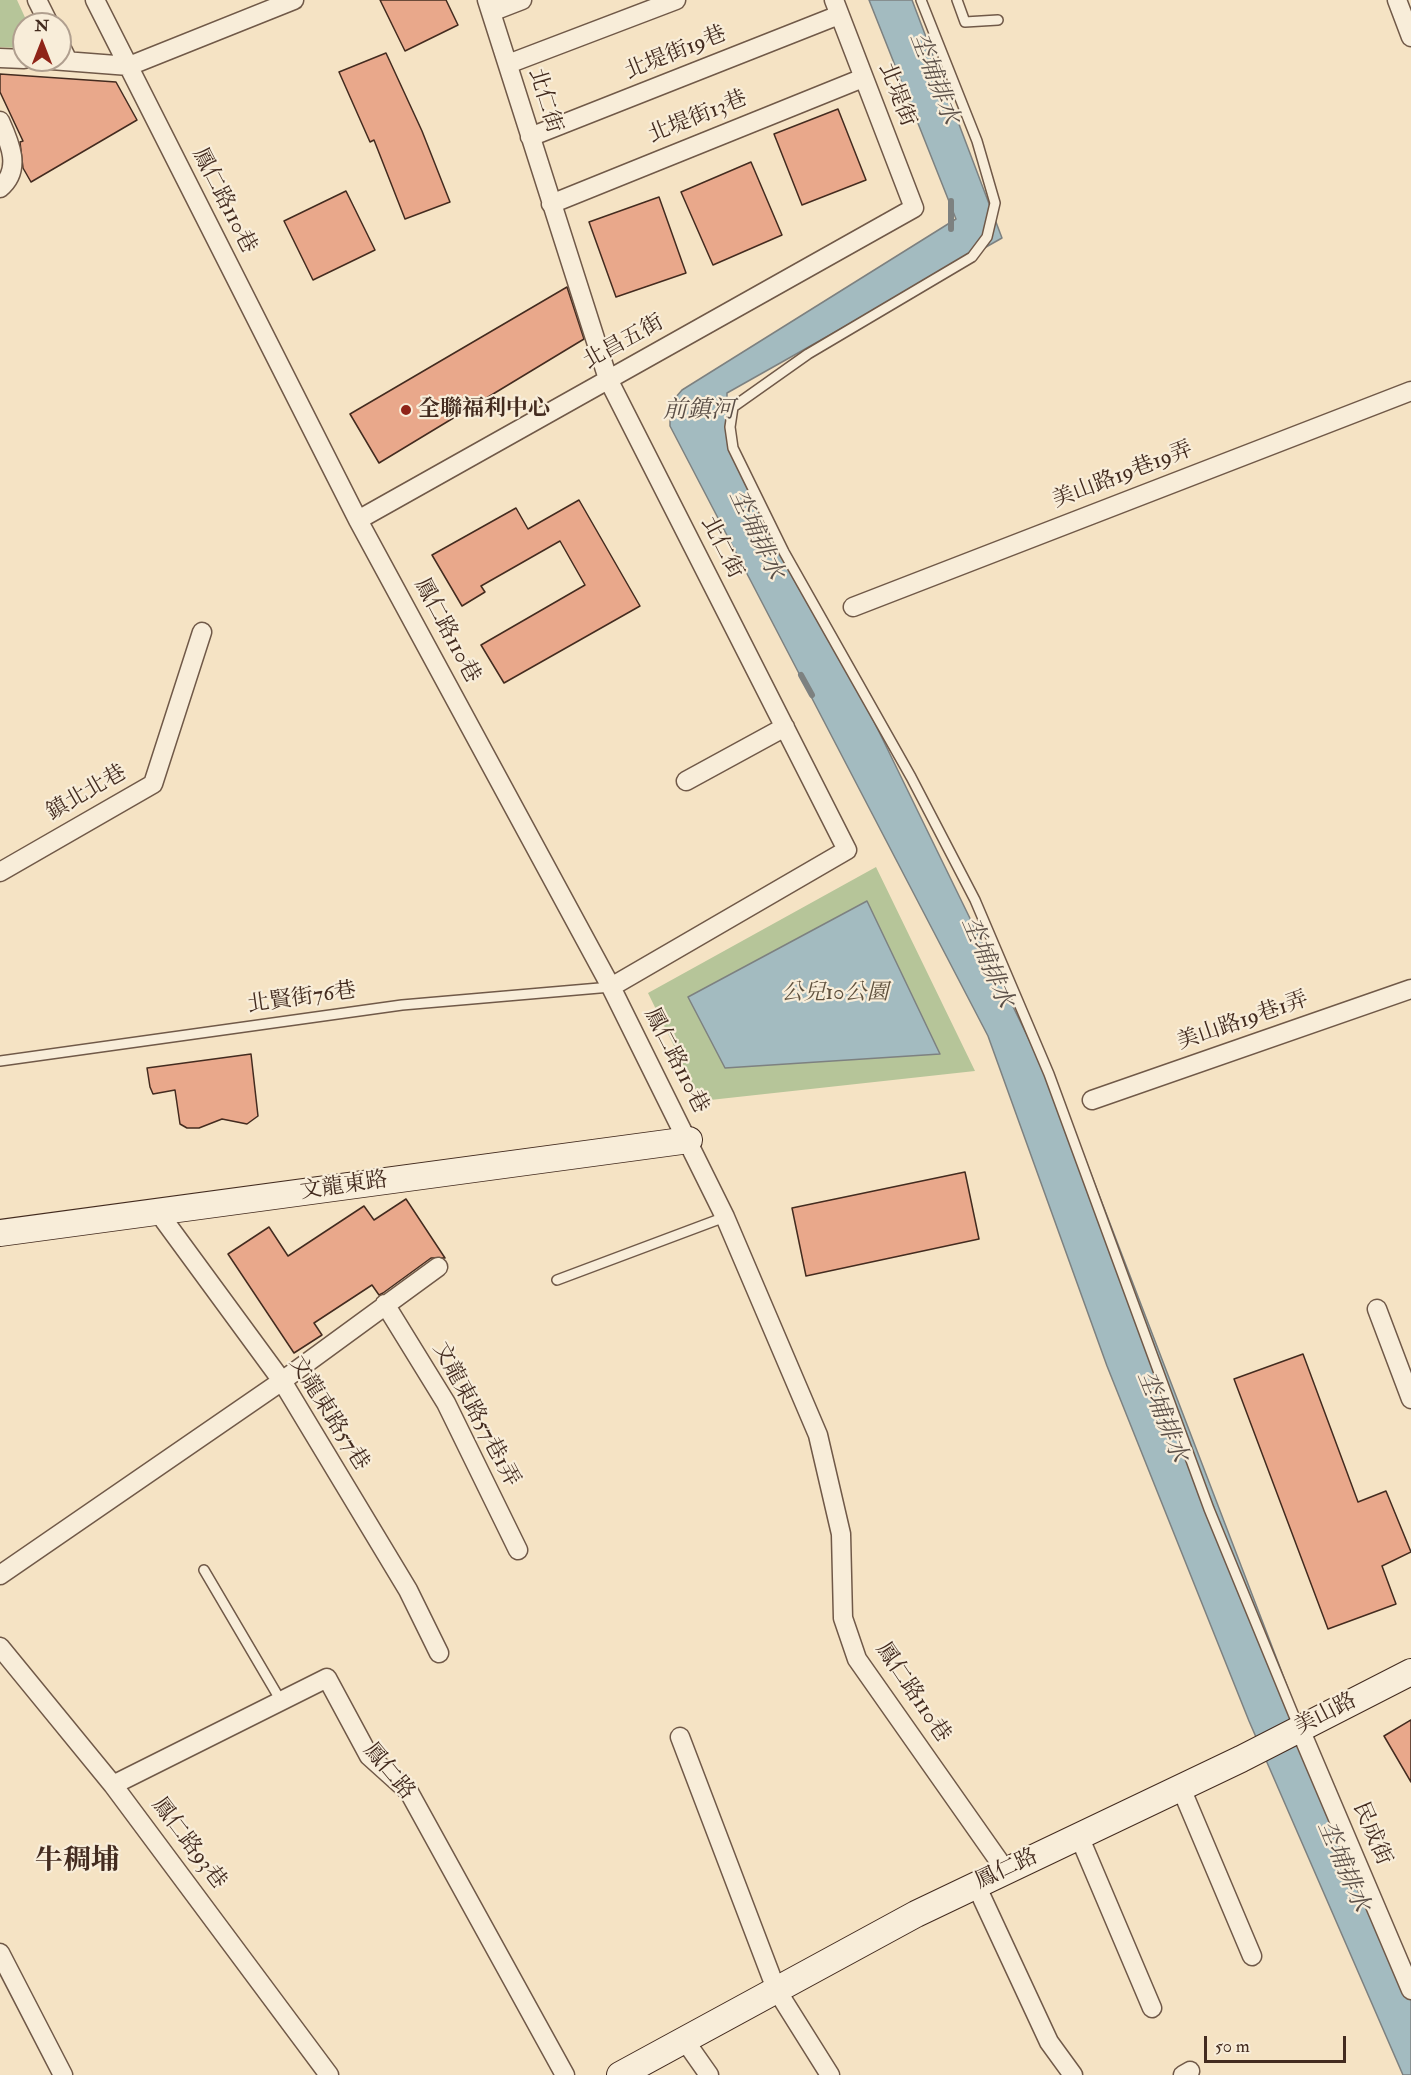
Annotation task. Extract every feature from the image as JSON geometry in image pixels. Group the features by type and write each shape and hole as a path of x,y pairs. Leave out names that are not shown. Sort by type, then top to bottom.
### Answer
{"street":[{"name":"鳳仁路110巷","path":"95,0 358,520 611,987 689,1140 725,1217 818,1435 841,1534 843,1618 857,1659 1006,1871"},
{"path":"72,57 129,66 294,0"},
{"path":"489,6 522,0"},
{"path":"508,64 676,0"},
{"path":"1397,0 1411,37"},
{"name":"北仁街","path":"489,6 608,380 847,850 611,987"},
{"name":"北堤街","path":"836,7 914,208"},
{"name":"北堤街19巷","path":"530,137 836,7"},
{"name":"北堤街13巷","path":"551,204 863,78"},
{"path":"0,121 12,157 12,172 8,181 0,188"},
{"name":"北昌五街","path":"358,520 914,208"},
{"name":"美山路19巷19弄","path":"853,607 1411,391"},
{"name":"鎮北北巷","path":"0,872 153,784 201,632"},
{"path":"686,782 785,727"},
{"name":"美山路19巷1弄","path":"1092,1100 1411,989"},
{"name":"文龍東路","path":"0,1233 689,1140"},
{"name":"文龍東路57巷","path":"158,1212 282,1381 408,1590 439,1653"},
{"path":"0,1575 282,1381 438,1267"},
{"name":"文龍東路57巷1弄","path":"385,1304 446,1403 518,1550"},
{"path":"1377,1309 1411,1399"},
{"name":"鳳仁路93巷","path":"0,1647 113,1785 329,2075"},
{"name":"美山路","path":"1241,1759 1411,1672"},
{"name":"鳳仁路","path":"113,1785 327,1678 369,1756 408,1792 565,2075"},
{"name":"民成街","path":"1296,1731 1411,1990"},
{"path":"680,1737 776,1989 830,2075"},
{"name":"鳳仁路","path":"620,2075 683,2038 916,1914 1241,1759"},
{"path":"1181,1788 1252,1956"},
{"path":"1079,1836 1152,2008"},
{"path":"976,1885 1049,2042 1073,2075"},
{"path":"0,1953 63,2075"},
{"path":"683,2038 709,2075"}],"lane":[{"path":"921,0 980,151 994,203 987,237 972,257 808,354 733,407 730,427 733,448 784,552 911,777 975,900 1049,1074 1209,1509 1296,1731"},
{"path":"957,0 965,22 998,20"},
{"name":"北賢街76巷","path":"0,1061 402,1005 611,987"},
{"path":"557,1280 725,1217"},
{"path":"204,1570 281,1701"}],"green space":[{"path":"0,0 17,0 22,12 12,12 12,48 0,47"},
{"name":"公兒10公園","path":"876,867 975,1071 701,1101 648,993"}],"water":[{"name":"前鎮河","path":"869,0 912,0 1002,238 727,393 727,436 828,627 1078,1140 1317,1764 1411,1987 1411,2075 1403,2075 1249,1721 1107,1366 988,1036 670,426 670,404 682,390 956,219"},
{"path":"867,901 940,1054 725,1068 688,997"}],"building":[{"path":"380,0 446,0 458,25 405,51"},
{"path":"386,53 422,131 450,202 405,219 374,140 370,142 339,72"},
{"path":"0,74 116,82 137,120 31,182 23,168 20,142 23,141 0,92"},
{"path":"838,109 866,180 802,205 774,134"},
{"path":"751,162 782,235 713,265 681,192"},
{"path":"346,191 375,250 313,280 284,221"},
{"path":"659,197 686,273 616,297 589,222"},
{"path":"567,287 584,339 379,463 350,414"},
{"path":"579,500 640,606 504,683 481,645 585,585 560,541 481,586 485,592 462,606 432,555 516,508 528,529"},
{"path":"251,1054 258,1116 247,1124 222,1119 199,1128 187,1128 180,1124 175,1090 153,1094 150,1087 147,1068"},
{"path":"965,1172 979,1239 806,1276 792,1208"},
{"path":"406,1199 445,1258 431,1258 379,1295 372,1285 314,1323 322,1335 294,1353 228,1254 269,1227 288,1256 364,1206 374,1220"},
{"path":"1303,1354 1358,1502 1386,1491 1411,1552 1382,1566 1396,1604 1328,1629 1234,1379"},
{"path":"1411,1720 1411,1782 1384,1736"}],"waterway":[{"name":"坔埔排水","path":"951,201 951,229"},
{"name":"坔埔排水","path":"801,675 812,695"}],"place":[{"name":"全聯福利中心","path":"406,410"}],"district":[{"name":"牛稠埔","path":"77,1863"}]}
